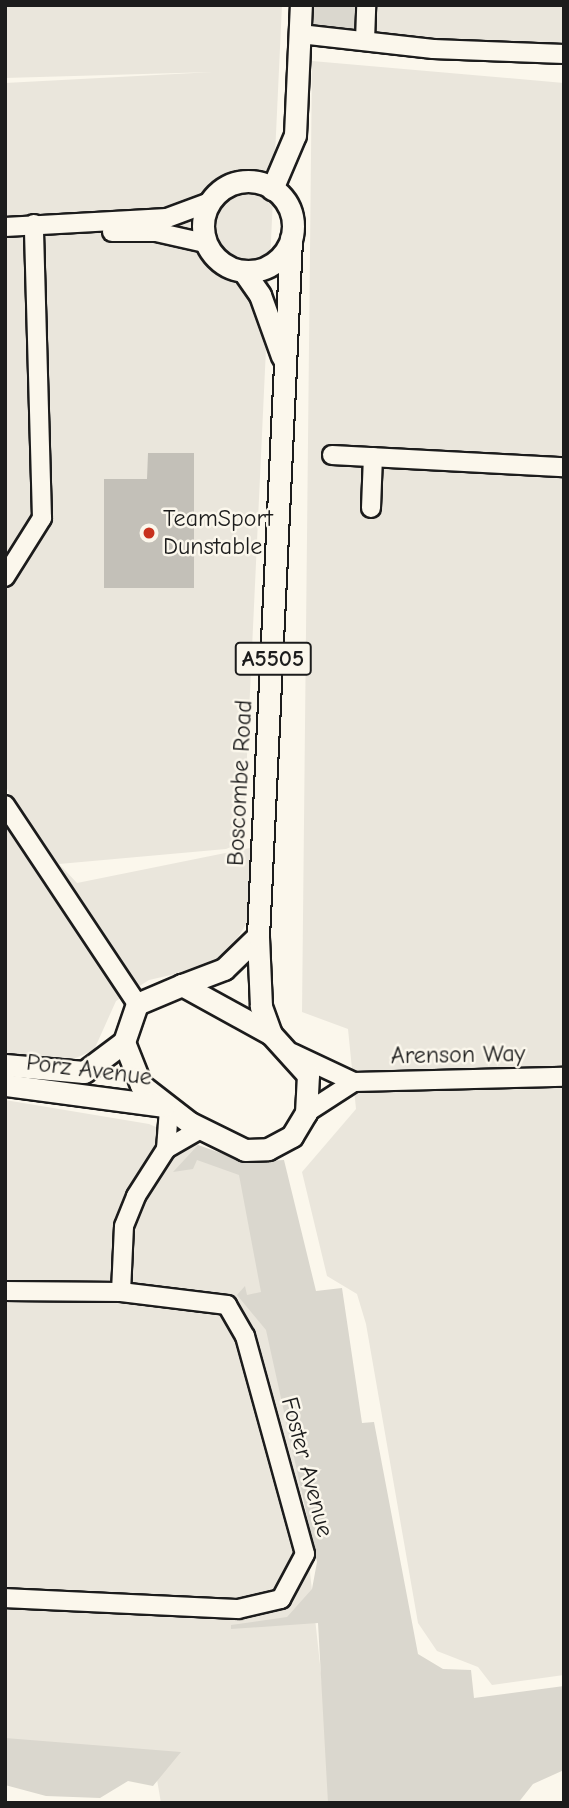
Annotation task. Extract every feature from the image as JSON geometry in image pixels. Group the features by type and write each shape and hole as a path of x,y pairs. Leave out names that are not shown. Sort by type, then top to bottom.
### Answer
{"main road":[{"path":"205,243 204,215 210,202 232,184 252,182 272,189 295,135 301,5"},
{"name":"A5505","path":"272,189 290,211 291,239"},
{"path":"244,272 273,264 291,239"},
{"name":"Boscombe Road","path":"271,1034 261,1006 258,936 288,382 291,239"},
{"name":"A5505","path":"205,243 228,267 244,272"},
{"name":"Boscombe Road","path":"244,272 260,295 288,382"},
{"path":"182,985 222,1003 271,1034 292,1053 308,1075 306,1113 292,1136 268,1149 245,1150 200,1129 168,1108 141,1085 124,1042 137,1004 182,985 224,969 258,936"},
{"name":"Porz Avenue","path":"5,1065 83,1072 124,1042"},
{"name":"Porz Avenue","path":"5,1085 168,1108"}],"street":[{"path":"365,41 366,5"},
{"path":"300,34 564,54"},
{"path":"5,239 34,230 167,218 210,202"},
{"path":"5,227 156,232 205,243"},
{"path":"5,577 42,518 34,230"},
{"path":"332,454 564,467"},
{"path":"371,508 373,457"},
{"path":"5,805 137,1004"},
{"name":"Arenson Way","path":"292,1053 354,1082 564,1077"},
{"path":"306,1113 354,1082"},
{"path":"121,1292 124,1227 166,1149 168,1108"},
{"path":"166,1149 200,1129"},
{"name":"Foster Avenue","path":"5,1292 121,1292 227,1305 245,1336 305,1554 281,1599 238,1609 5,1598"}],"shaded area":[{"path":"5,5 282,5 243,842 226,849 59,864 77,883 250,848 250,917 230,951 214,965 149,980 116,1001 94,1050 62,1064 5,1056 5,804 41,841 18,813 5,784 5,83 213,72 5,78"},
{"path":"312,5 358,5 358,32 311,25"},
{"path":"373,5 564,5 564,50 371,41"},
{"path":"312,61 564,83 564,1675 492,1685 478,1667 437,1651 418,1623 366,1324 357,1294 327,1276 302,1172 356,1109 348,1029 302,1012"},
{"path":"5,1100 149,1124 267,1175 335,1803 161,1803 155,1768 5,1760"},
{"path":"198,1145 246,1162 284,1160 316,1291 342,1288 362,1423 374,1422 418,1654 443,1669 471,1670 474,1698 564,1686 564,1770 533,1784 518,1803 328,1803 318,1623 231,1629 231,1625 287,1617 312,1589 317,1562 266,1330 237,1295 245,1286 247,1295 261,1292 239,1175 197,1160 193,1169 173,1172"},
{"path":"5,1738 181,1752 153,1786 128,1781 100,1798 46,1796 5,1785"}],"building":[{"name":"TeamSport Dunstable","path":"148,453 194,453 194,588 104,588 104,479 147,479"}],"place":[{"name":"TeamSport Dunstable","path":"149,533"}]}
